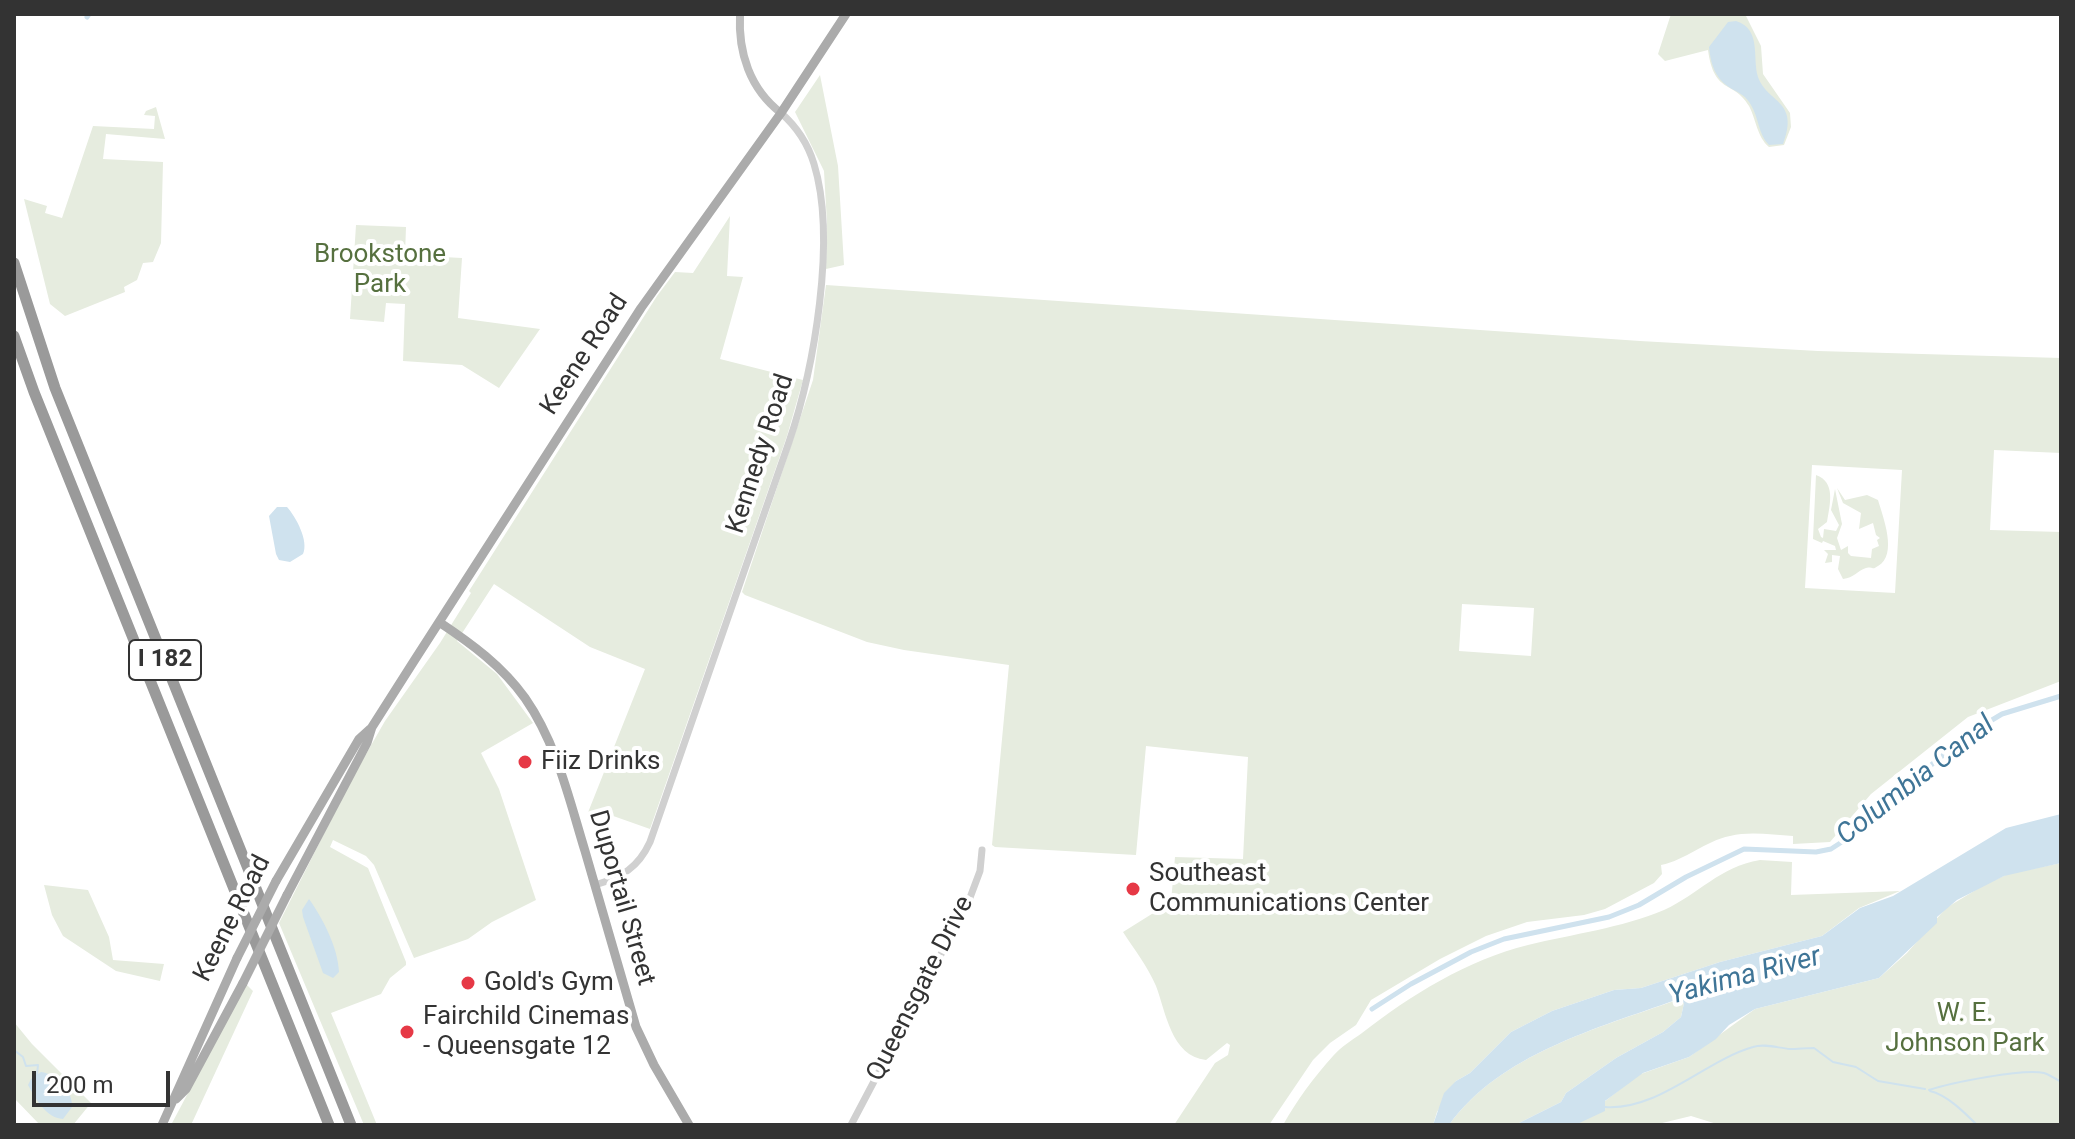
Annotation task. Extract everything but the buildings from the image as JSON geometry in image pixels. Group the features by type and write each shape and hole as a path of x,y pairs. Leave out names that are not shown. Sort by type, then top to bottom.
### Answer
{"highway":[{"name":"I 182","path":"14,263 55,388 351,1125"},
{"name":"I 182","path":"14,336 328,1124"},
{"path":"323,1055 336,1074 358,1125"}],"main road":[{"name":"Kennedy Road","path":"740,14 741,46 751,76 761,94 781,113"},
{"name":"Keene Road","path":"162,1125 237,958 276,881 359,739 372,727 641,308 781,113 846,14"},
{"name":"Duportail Street","path":"439,622 468,640 494,662 518,689 549,741 565,780 636,1027 689,1125"},
{"name":"Keene Road","path":"176,1099 186,1089 243,983 367,743 372,727"},
{"path":"310,850 308,845 319,822 314,813"}],"street":[{"name":"Kennedy Road","path":"595,885 630,870 650,842 804,390 814,343 820,290 820,202 810,152 799,133 781,113"},
{"name":"Queensgate Drive","path":"851,1125 968,903 980,871 982,850"}],"green space":[{"path":"1671,14 1745,14 1761,46 1763,74 1790,113 1791,127 1784,145 1769,147 1765,143 1749,106 1715,74 1708,50 1665,61 1658,54"},
{"path":"820,75 838,166 844,265 826,269 824,171 795,112"},
{"path":"156,107 165,139 106,134 103,159 163,162 161,243 153,262 143,263 137,280 124,287 125,292 65,316 50,304 24,199 47,206 45,213 62,218 93,126 154,129 155,116 144,115"},
{"path":"730,216 727,276 743,277 720,359 803,380 787,436 650,829 602,812 587,815 645,669 590,647 494,584 457,641 497,674 533,723 481,753 499,789 536,900 492,922 468,939 414,958 374,865 366,856 333,840 330,847 368,868 406,962 390,978 381,994 331,1013 377,1125 364,1125 279,923 350,782 385,721 440,643 471,593 469,591 657,296 675,272 693,273"},
{"name":"Brookstone Park","path":"356,225 406,227 405,255 462,258 458,318 540,329 499,388 462,365 403,361 405,304 386,303 384,322 350,319"},
{"path":"826,285 1640,341 1818,351 2061,358 2061,453 1994,450 1990,530 2061,532 2061,681 1968,717 1871,794 1830,842 1793,844 1793,836 1762,834 1721,838 1661,865 1662,874 1654,883 1605,909 1584,915 1527,922 1486,936 1440,959 1371,1000 1356,1025 1330,1043 1313,1060 1269,1125 1174,1125 1215,1063 1228,1055 1230,1045 1227,1043 1206,1060 1194,1057 1177,1042 1153,979 1123,932 1171,902 1175,857 1243,859 1248,757 1146,746 1136,855 992,845 1009,665 867,642 742,592 813,380","holes":["1812,465 1902,470 1895,593 1805,588","1462,604 1534,608 1531,656 1459,651"]},
{"path":"1816,475 1827,483 1830,494 1827,522 1818,529 1821,537 1824,529 1836,531 1839,525 1831,510 1835,489 1842,524 1837,538 1841,550 1848,546 1851,556 1871,558 1872,549 1879,546 1877,540 1880,538 1873,523 1859,529 1861,513 1843,503 1837,488 1845,500 1867,495 1878,500 1888,545 1884,561 1876,567 1866,568 1843,579 1838,569 1840,556 1832,555 1832,562 1825,563 1828,554 1824,550 1836,550 1835,546 1813,539"},
{"path":"1760,860 1792,862 1791,895 1900,891 1859,908 1822,936 1720,962 1641,988 1614,990 1552,1011 1511,1032 1470,1073 1456,1081 1437,1112 1433,1125 1283,1125 1306,1089 1340,1050 1400,1005 1440,980 1505,952 1614,926 1664,910 1721,875"},
{"name":"W. E. Johnson Park","path":"2061,863 2061,1125 1720,1125 1691,1116 1654,1125 1575,1125 1638,1075 1689,1057 1755,1009 1879,978 1907,953 1946,908 1984,885 2008,874"},
{"path":"44,885 88,890 109,937 113,960 164,964 160,981 116,971 63,936 52,915"},
{"path":"246,984 253,991 191,1125 171,1125"},
{"path":"1677,1000 1684,1003 1681,1017 1663,1032 1616,1058 1566,1093 1561,1102 1515,1125 1449,1125 1470,1100 1495,1079 1552,1046"},
{"path":"14,1022 91,1103 73,1125 40,1125 14,1098"}],"water":[{"path":"1736,21 1750,30 1753,37 1756,69 1762,86 1785,110 1788,119 1783,144 1769,145 1749,102 1722,81 1713,66 1709,47 1728,22"},
{"path":"277,507 287,507 303,536 303,554 290,562 279,560 276,554 269,516"},
{"name":"Yakima River","path":"2061,814 2061,863 2004,876 1957,900 1879,978 1755,1009 1689,1057 1643,1073 1605,1101 1605,1111 1575,1125 1515,1125 1561,1102 1566,1093 1616,1058 1663,1032 1681,1017 1684,1003 1676,1000 1552,1046 1495,1079 1470,1100 1449,1125 1433,1125 1444,1093 1456,1081 1470,1073 1511,1032 1552,1011 1614,990 1641,988 1720,962 1822,936 1860,908 1893,896 2006,828"},
{"path":"309,899 333,943 339,972 333,978 323,973 303,917 302,910"},
{"path":"41,1072 58,1080 70,1095 72,1107 63,1119 51,1115 38,1102 28,1085"}],"waterway":[{"name":"Columbia Canal","path":"1372,1009 1471,952 1504,939 1609,917 1639,905 1686,877 1744,849 1816,852 1831,849 1851,836 1868,816 1972,732 2002,714 2061,696"},
{"path":"1605,1107 1644,1101 1735,1054 1762,1045 1814,1048 1833,1062 1856,1067 1878,1081 1925,1089"},
{"path":"14,1050 23,1057 26,1066 38,1065 37,1075"},
{"path":"1929,1090 1969,1080 2034,1072 2044,1073 2061,1082"},
{"path":"1930,1091 1949,1100 1977,1125"}],"place":[{"name":"Fiiz Drinks","path":"525,762"},
{"name":"Southeast Communications Center","path":"1133,889"},
{"name":"Gold's Gym","path":"468,983"},
{"name":"Fairchild Cinemas - Queensgate 12","path":"407,1032"}]}
